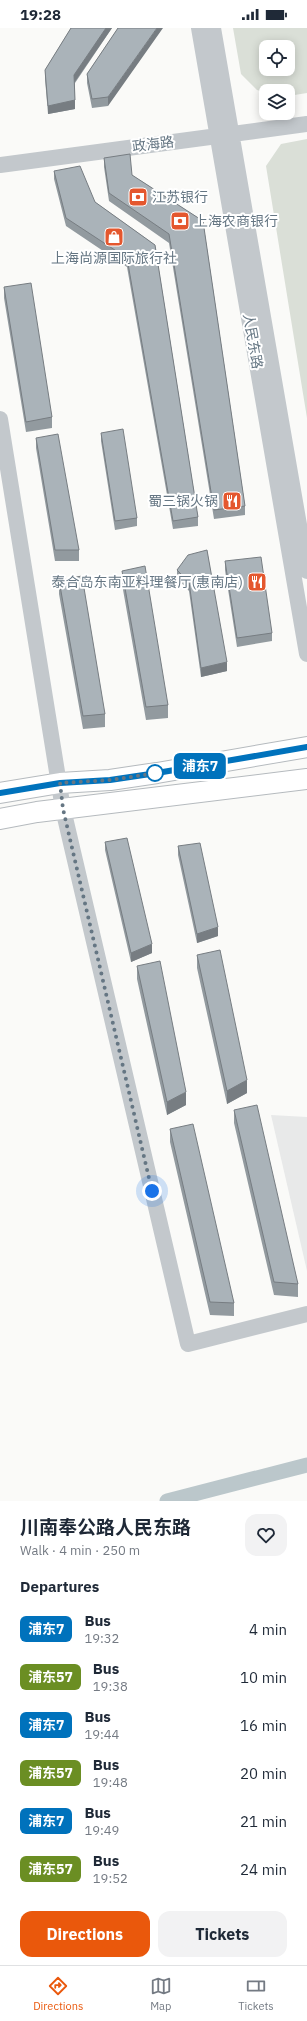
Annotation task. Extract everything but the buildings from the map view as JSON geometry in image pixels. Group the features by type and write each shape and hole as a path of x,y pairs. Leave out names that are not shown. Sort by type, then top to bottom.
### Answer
{"main road":[{"path":"0,793 60,783 110,780 157,773 307,747"},
{"path":"0,819 63,809 307,779"}],"street":[{"name":"人民东路","path":"199,28 225,135 307,571"},
{"name":"人民东路","path":"213,28 225,135 307,654"},
{"name":"政海路","path":"0,165 307,124"},
{"path":"0,419 63,809 188,1344 307,1314"}],"shaded area":[{"path":"233,28 307,28 307,93 295,95 295,84 259,84 259,91 241,74"},
{"path":"307,139 307,418 266,166 281,144"},
{"path":"271,1115 307,1117 307,1271"}],"waterway":[{"path":"167,1501 307,1465"}],"bus line":[{"name":"浦东7","path":"0,793 60,783 110,780 157,773 307,747"}],"place":[{"name":"江苏银行","path":"138,197"},
{"name":"上海农商银行","path":"180,221"},
{"name":"上海尚源国际旅行社","path":"114,237"},
{"name":"蜀三锅火锅","path":"232,501"},
{"name":"泰合岛东南亚料理餐厅(惠南店)","path":"257,582"}],"route":[{"path":"152,1191 63,809 60,783 110,780 157,773 155,773"}]}
